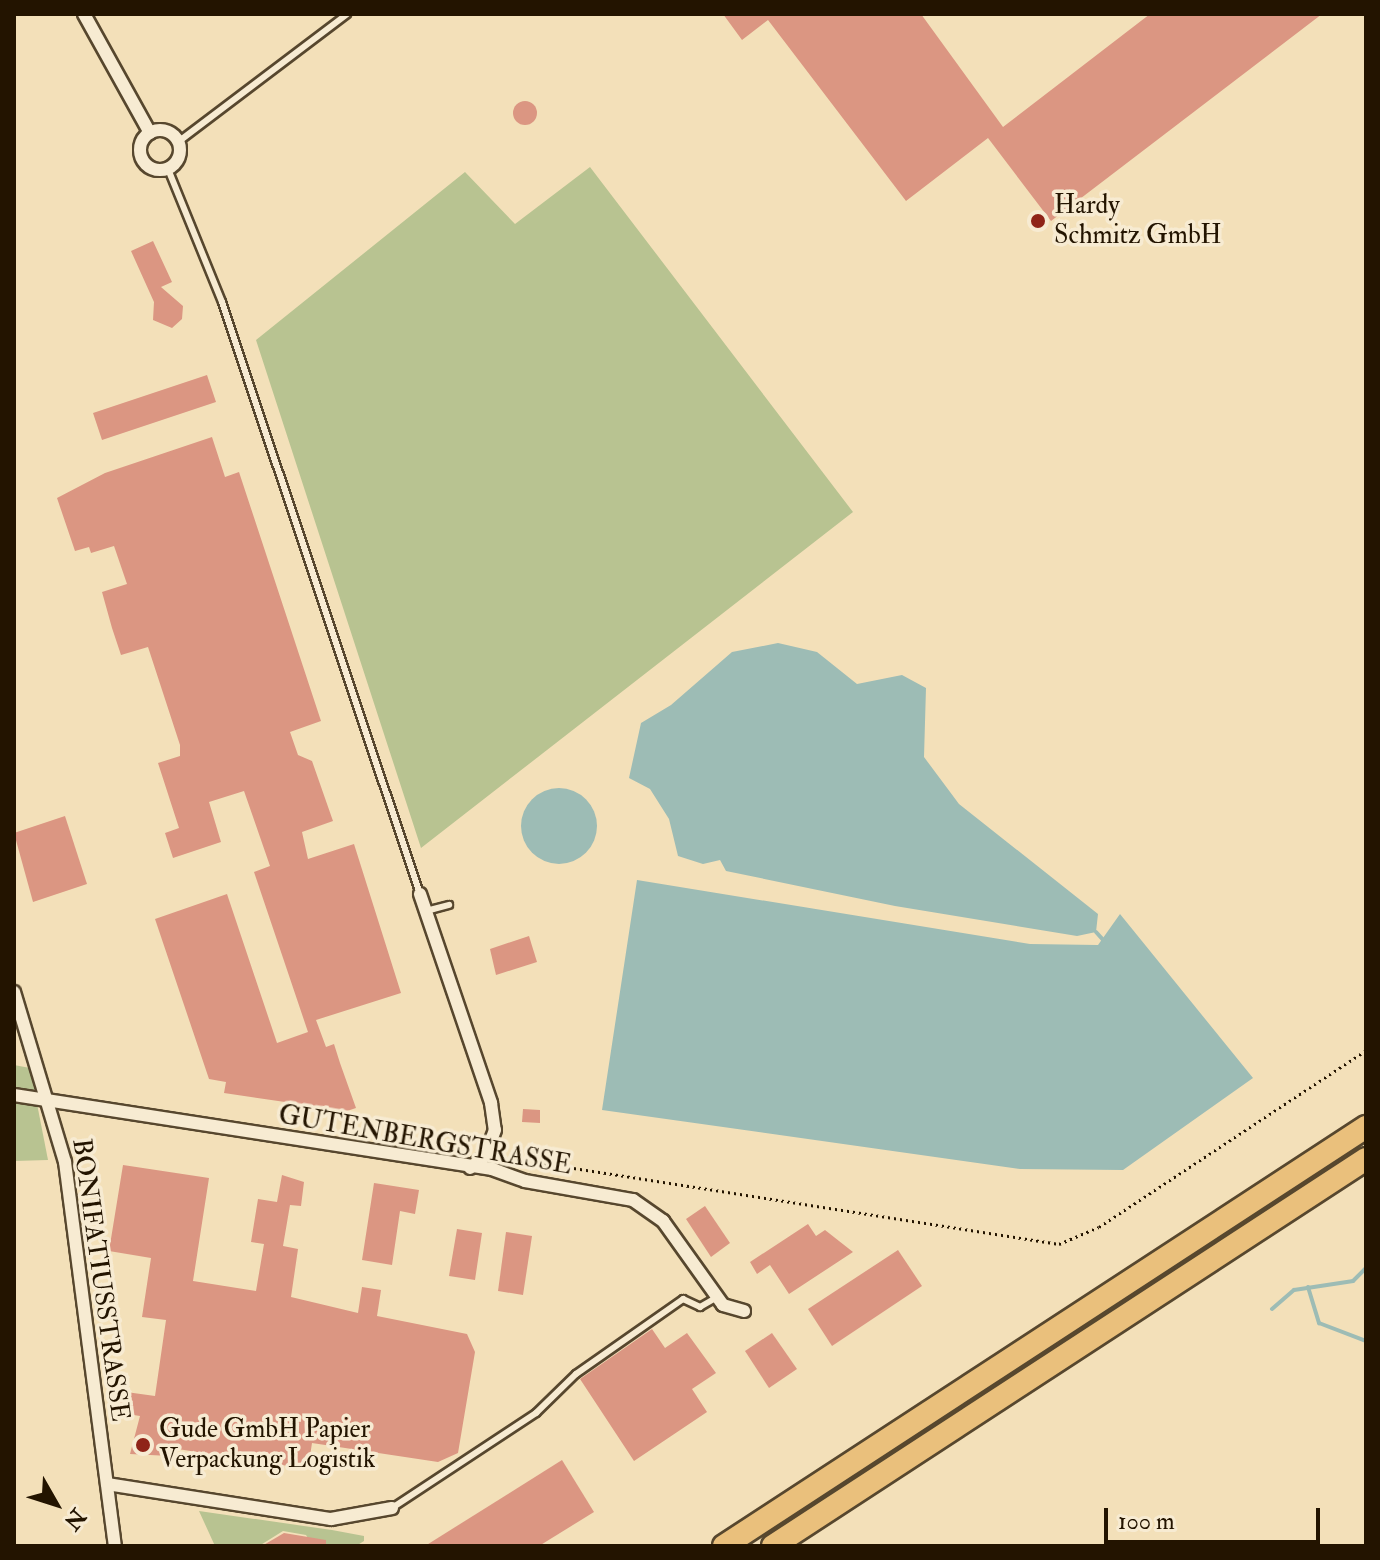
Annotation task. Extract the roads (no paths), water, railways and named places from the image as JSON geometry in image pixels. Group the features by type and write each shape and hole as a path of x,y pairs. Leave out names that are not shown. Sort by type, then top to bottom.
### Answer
{"highway":[{"path":"724,1546 1366,1127"},
{"path":"773,1546 1366,1159"}],"street":[{"path":"84,14 150,133"},
{"path":"168,131 178,142 178,160 168,169 149,168 140,158 140,144 150,133 168,131"},
{"path":"420,894 491,1103 495,1130 485,1156 470,1168"},
{"name":"BONIFATIUSSTRASSE","path":"14,992 65,1162 115,1546"},
{"name":"GUTENBERGSTRASSE","path":"14,1095 470,1168 633,1200 663,1221 723,1305 744,1311"},
{"path":"107,1484 331,1519 392,1508"}],"lane":[{"path":"178,142 345,17 356,14"},
{"path":"168,169 222,302 420,894"},
{"path":"426,911 449,905"},
{"path":"392,1508 536,1413 576,1374 683,1299 700,1307 717,1297"}],"water":[{"path":"778,643 817,652 857,684 902,675 926,688 924,757 959,804 1098,914 1096,932 1077,936 895,906 726,871 720,860 703,864 678,856 669,819 650,789 629,778 641,723 671,705 732,652"},
{"path":"552,788 566,788 580,794 591,805 597,826 594,841 586,853 566,864 552,864 538,858 527,847 521,833 521,819 527,805 538,794"},
{"path":"637,880 1030,944 1098,945 1120,914 1253,1078 1123,1170 1020,1169 602,1110"}],"waterway":[{"path":"1096,932 1105,942"},
{"path":"1272,1309 1294,1290 1353,1281 1366,1268"},
{"path":"1308,1287 1319,1323 1366,1341"}],"place":[{"name":"Hardy Schmitz GmbH","path":"1038,221"},
{"name":"Gude GmbH Papier Verpackung Logistik","path":"143,1445"}]}
